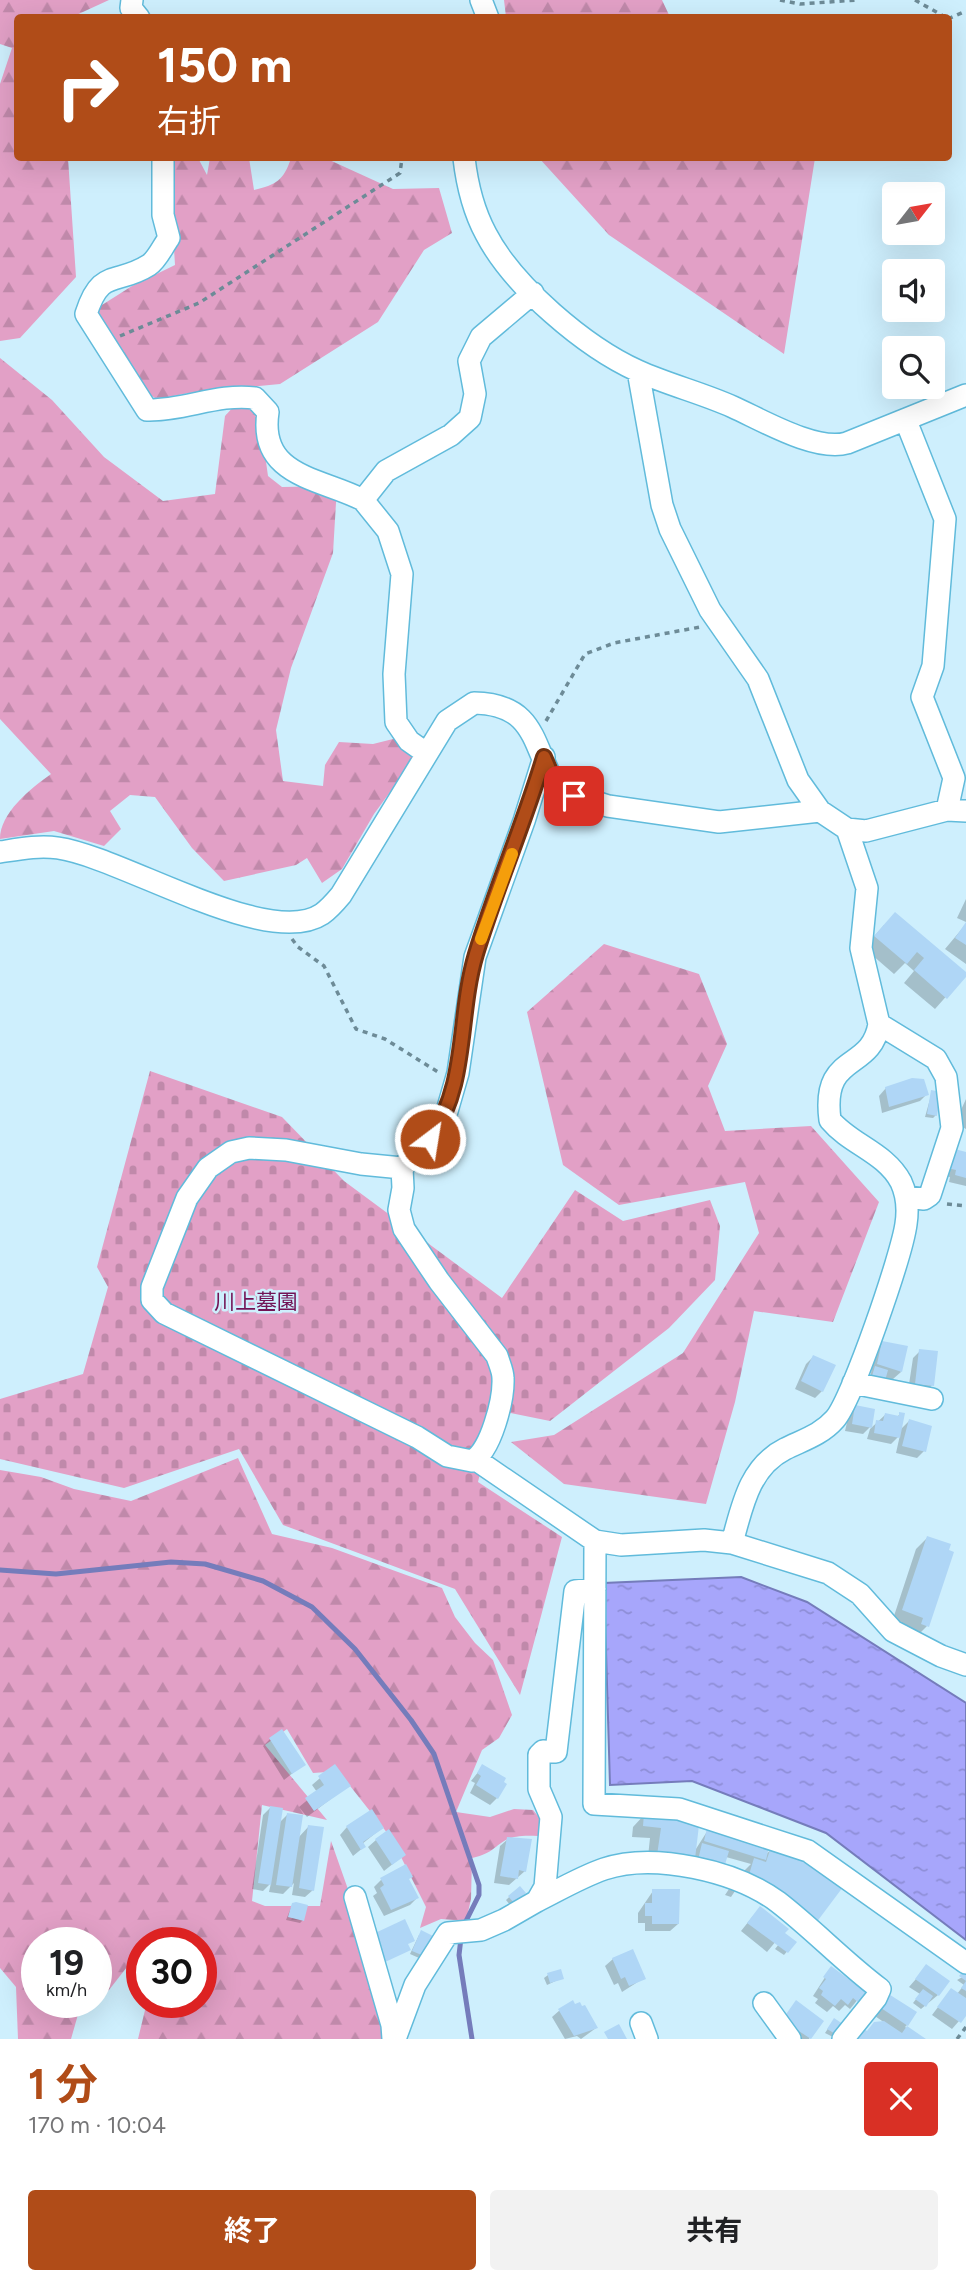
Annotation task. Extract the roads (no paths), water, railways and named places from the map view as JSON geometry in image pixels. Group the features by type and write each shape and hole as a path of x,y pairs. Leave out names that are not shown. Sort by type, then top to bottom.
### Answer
{"street":[{"path":"163,161 163,215 169,238 150,264 106,281 93,292 86,314 146,410 167,411 235,396 255,398 268,412 266,425 278,461 299,476 340,488 363,500 388,531 402,574 394,674 396,722 410,741 426,752"},
{"path":"464,161 470,194 486,234 507,267 589,342 638,371 705,394 804,438 830,446 848,443 966,395"},
{"path":"363,500 386,471 451,435 470,418 475,394 469,361 481,337 533,293"},
{"path":"638,371 670,529 719,623 758,679 798,780 820,811 847,829 866,831 957,811 954,778 922,697 933,666 944,519 906,421"},
{"path":"0,852 46,846 88,855 232,912 279,920 306,919 322,914 341,895 447,721 474,703 509,709 537,737 558,790 608,806 719,822 820,811"},
{"path":"402,1168 361,1164 286,1150 249,1148 231,1152 208,1168 187,1198 152,1287 152,1300 164,1313 417,1437 447,1456 461,1461 475,1459 485,1451 493,1429 502,1390 501,1367 497,1356 439,1281 404,1229 399,1210 403,1188 402,1168 437,1130 447,1111 456,1084 475,957 544,757"},
{"path":"732,1543 746,1494 757,1472 784,1449 824,1430 837,1417 853,1383 907,1223 906,1197 890,1166 830,1120 829,1086 835,1074 869,1048 877,1036 879,1024 861,948 867,888 847,829"},
{"path":"879,1024 936,1059 946,1077 950,1099 952,1128 930,1195 923,1199 906,1197"},
{"path":"853,1383 932,1399"},
{"path":"475,1459 595,1541 621,1545 705,1540 732,1543 828,1573 854,1589 893,1630 941,1656 966,1665"},
{"path":"595,1541 594,1804 678,1809 808,1851 966,1963"},
{"path":"537,1901 545,1887 551,1817 539,1789 539,1755 543,1751 556,1752 575,1591 595,1589"},
{"path":"394,2039 415,1985 448,1933 481,1930 587,1876 626,1864 674,1864 750,1885 777,1902 880,1989 876,1998 843,2039"},
{"path":"355,1897 394,2039"},
{"path":"764,2003 790,2039"}],"water":[{"path":"741,1577 807,1602 966,1703 966,1940 826,1833 692,1781 610,1785 604,1583"}],"waterway":[{"path":"0,1570 56,1574 171,1562 205,1564 263,1581 312,1607 355,1649 434,1754 479,1885 479,1895 464,1925"},
{"path":"461,1938 459,1955 472,2039"}],"park label":[{"name":"川上墓園","path":"256,1301"}]}
